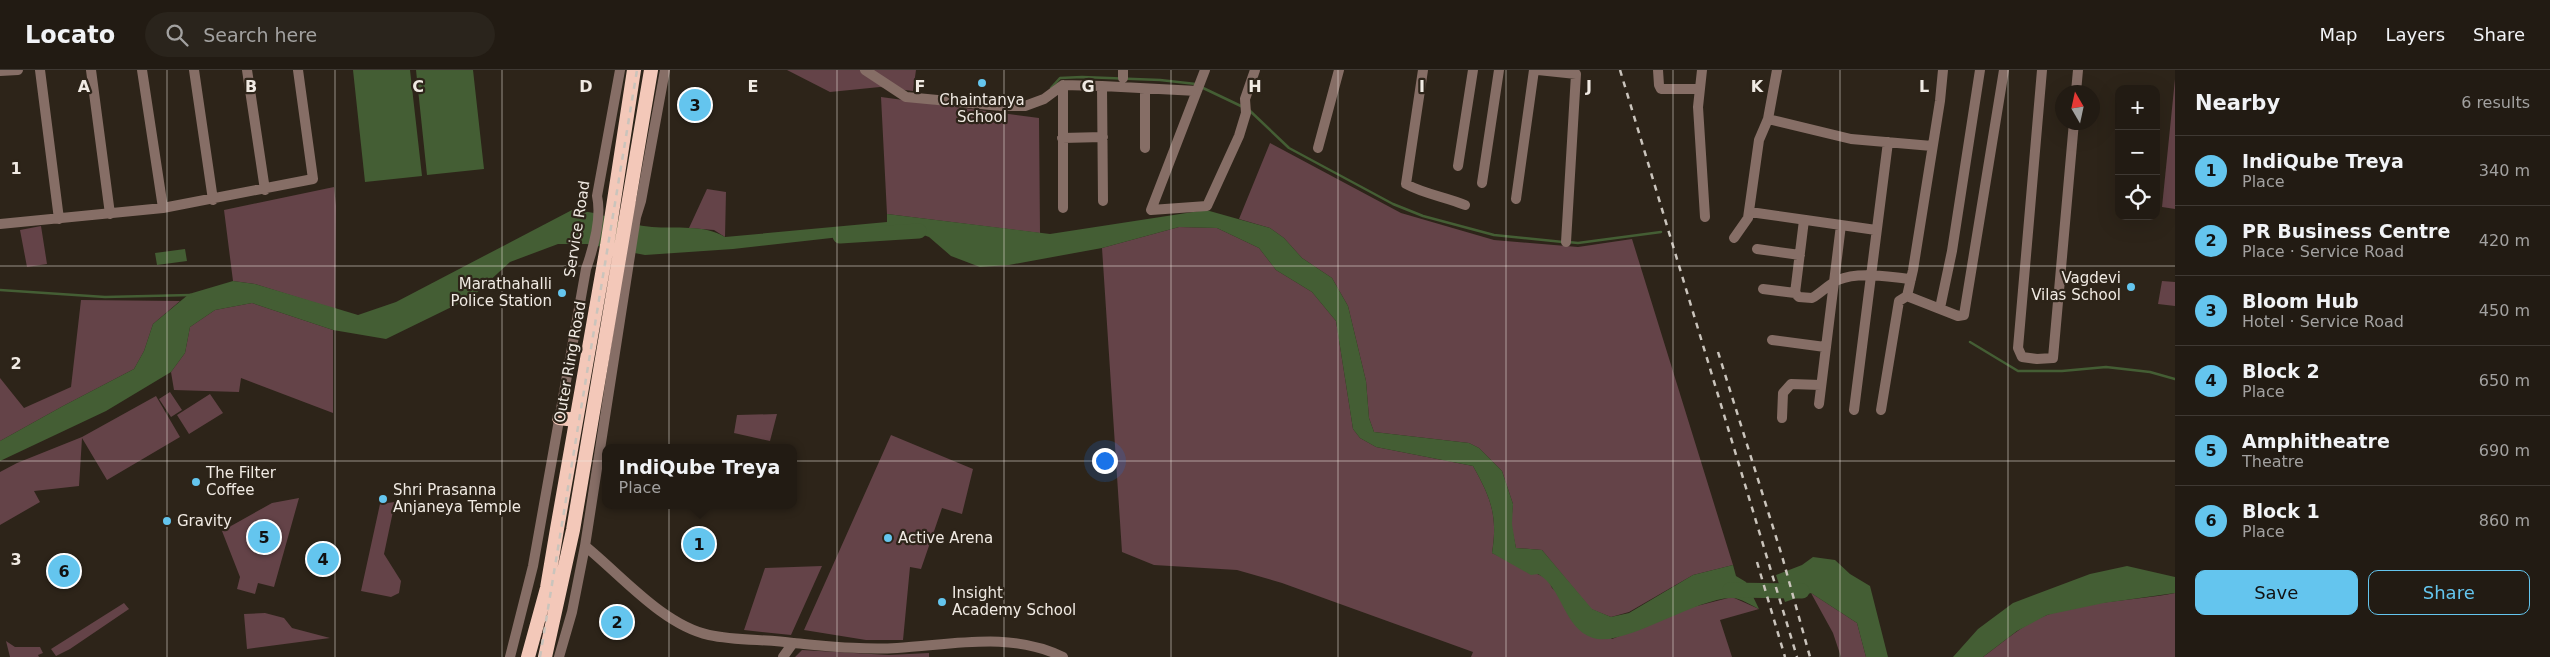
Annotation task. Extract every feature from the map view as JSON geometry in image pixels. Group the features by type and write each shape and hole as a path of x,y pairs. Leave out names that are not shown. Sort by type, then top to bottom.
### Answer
{"highway":[{"name":"Outer Ring Road","path":"528,657 547,588 605,258 634,70"},
{"name":"Outer Ring Road","path":"545,657 573,530 624,257 651,70"},
{"path":"559,418 576,420"}],"street":[{"path":"0,71 18,70"},
{"path":"40,70 59,218"},
{"path":"90,70 110,214"},
{"path":"142,70 163,208"},
{"path":"194,70 213,200"},
{"path":"247,70 265,190"},
{"path":"0,224 163,208 302,183 314,177 298,70"},
{"name":"Service Road","path":"510,657 533,566 586,270 591,256 599,206 597,196 620,70"},
{"path":"631,216 641,201 666,70"},
{"path":"864,70 906,97 1001,106 1025,106 1044,99 1064,85 1145,89 1198,88"},
{"path":"1205,70 1151,210 1207,206 1239,136 1246,108 1245,99 1255,70"},
{"path":"1318,148 1339,70"},
{"path":"1423,70 1406,184 1417,190 1435,193 1465,204"},
{"path":"1458,166 1473,70"},
{"path":"1482,183 1499,70"},
{"path":"1516,199 1534,70"},
{"path":"1538,70 1576,74 1566,242"},
{"path":"1658,70 1658,85 1661,89 1700,89"},
{"path":"1702,70 1698,106 1705,217"},
{"path":"1734,238 1750,212 1759,140 1768,119 1777,70"},
{"path":"1881,410 1900,301 1907,296 1911,280 1940,101 1942,70"},
{"path":"1940,308 1952,251 1980,70"},
{"path":"1907,296 1958,316 1964,316 1967,307 2004,70"},
{"path":"2042,70 2018,348 2022,357 2037,359 2053,358 2073,130"},
{"path":"2077,85 2078,70"},
{"path":"1063,208 1062,138 1064,85"},
{"path":"1102,86 1103,201"},
{"path":"1145,89 1145,148"},
{"path":"1768,119 1851,138 1932,146"},
{"path":"1062,138 1103,137"},
{"path":"1854,410 1888,142"},
{"path":"1750,212 1876,230"},
{"path":"1794,293 1804,220"},
{"path":"1818,404 1841,225"},
{"path":"1757,249 1800,254"},
{"path":"559,657 572,612 585,546 624,257"},
{"path":"1763,289 1794,293 1798,297 1812,298 1833,284 1854,277 1871,276 1911,280"},
{"path":"1772,340 1824,347"},
{"path":"1782,418 1783,393 1790,384 1821,385"},
{"path":"585,546 642,596 676,622 708,635 871,648 1012,641 1050,650 1063,657"},
{"path":"784,656 794,643"}],"shaded area":[{"path":"353,70 410,70 422,176 365,182"},
{"path":"416,70 473,70 484,169 427,175"},
{"path":"787,70 916,70 913,91 880,87 830,92"},
{"path":"2175,79 2175,209 2162,207"},
{"path":"881,97 1039,118 1040,233 887,214"},
{"path":"1270,143 1401,213 1494,240 1578,247 1632,239 1733,565 1693,575 1629,612 1611,617 1591,609 1542,550 1516,548 1511,524 1513,504 1502,471 1479,448 1469,443 1374,432 1369,418 1366,381 1348,306 1332,278 1302,258 1284,238 1270,228 1239,219"},
{"path":"334,187 336,206 335,309 255,284 233,281 224,210"},
{"path":"707,189 726,192 725,237 714,230 689,228"},
{"path":"572,210 593,213 642,226 708,230 725,237 887,222 887,214 1050,234 1206,210 1270,228 1284,238 1302,258 1332,278 1348,306 1366,381 1369,418 1374,432 1469,443 1479,448 1502,471 1513,504 1512,524 1516,548 1542,550 1592,609 1611,617 1629,613 1693,575 1733,565 1736,576 1746,582 1759,609 1734,598 1715,600 1622,636 1606,639 1593,638 1583,633 1575,626 1553,588 1546,580 1538,574 1531,575 1492,553 1494,528 1492,508 1473,466 1376,447 1360,438 1353,429 1336,321 1312,292 1276,270 1259,248 1217,228 1179,227 1102,248 1009,265 980,267 951,256 929,237 915,232 876,233 733,249 645,255 587,244 558,244 510,262 472,297 386,339 333,330 252,303 215,310 190,327 185,353 171,372 106,411 0,461 0,441 134,369 144,351 153,324 189,294 233,281 255,284 358,315 396,302"},
{"path":"41,226 47,264 27,267 20,230"},
{"path":"1179,227 1217,228 1259,248 1276,270 1312,292 1336,321 1353,429 1360,438 1376,447 1473,466 1492,508 1494,540 1492,553 1548,579 1552,588 1612,639 1689,608 1732,597 1759,609 1720,620 1732,657 1471,657 1473,652 1282,583 1237,570 1154,565 1122,552 1102,248"},
{"path":"185,249 187,261 157,265 155,253"},
{"path":"2162,281 2175,282 2175,306 2158,304"},
{"path":"81,300 180,301 153,324 144,351 134,369 0,441 0,378 24,408 71,387"},
{"path":"252,303 333,330 333,413 241,378 239,392 174,390 171,372 185,353 190,327 215,310"},
{"path":"170,392 182,410 171,417 159,399"},
{"path":"210,394 223,413 189,434 177,415"},
{"path":"156,396 180,437 107,480 82,438 79,486 34,491 40,502 0,525 0,472 17,463 82,437"},
{"path":"777,414 770,441 734,433 737,415"},
{"name":"Active Arena","path":"891,435 973,469 962,514 942,508 921,569 910,567 903,640 866,640 804,630"},
{"path":"299,498 274,587 258,583 255,594 237,589 240,577 222,531 272,503"},
{"path":"395,502 384,554 401,581 399,593 391,597 361,591 380,504"},
{"path":"1813,557 1835,560 1850,574 1870,586 1888,657 1866,657 1857,623 1811,593 1785,602 1776,575 1802,565"},
{"path":"822,566 791,635 744,630 765,568"},
{"path":"2127,566 2175,577 2175,593 2104,603 2047,615 2017,631 1983,657 1953,657 1978,629 2013,603 2090,574"},
{"path":"1811,593 1857,623 1866,657 1841,657 1833,633"},
{"path":"2175,593 2175,657 1983,657 2021,628 2062,610"},
{"path":"124,603 129,609 70,649 56,656 51,649"},
{"path":"265,613 284,618 292,628 330,638 247,649 244,614"},
{"path":"6,641 15,647 40,647 43,653 38,655 39,657 10,657"},
{"path":"802,650 889,655 929,653 929,657 795,657"}],"waterway":[{"path":"1051,88 1060,78 1082,77 1160,80 1196,84"},
{"path":"1201,87 1243,107"},
{"path":"1248,109 1289,148 1393,204 1423,216 1494,235 1563,242"},
{"path":"840,236 919,231"},
{"path":"1568,242 1578,243 1661,232"},
{"path":"0,290 105,297 191,295"},
{"path":"1970,342 2018,371 2062,371 2106,367 2150,372 2175,379"},
{"path":"1730,590 1802,591"}],"railway":[{"path":"540,657 637,70"},
{"path":"1620,70 1797,657"},
{"path":"1718,352 1782,556 1810,657"},
{"path":"1757,562 1785,657"}],"place":[{"name":"Chaintanya School","path":"982,83"},
{"name":"Bloom Hub","path":"695,105"},
{"name":"Vagdevi Vilas School","path":"2131,287"},
{"name":"Marathahalli Police Station","path":"562,293"},
{"name":"The Filter Coffee","path":"196,482"},
{"name":"Shri Prasanna Anjaneya Temple","path":"383,499"},
{"name":"Gravity","path":"167,521"},
{"name":"Amphitheatre","path":"264,537"},
{"name":"Active Arena","path":"888,538"},
{"name":"IndiQube Treya","path":"699,544"},
{"name":"Block 2","path":"323,559"},
{"name":"Block 1","path":"64,571"},
{"name":"Insight Academy School","path":"942,602"},
{"name":"PR Business Centre","path":"617,622"}]}
